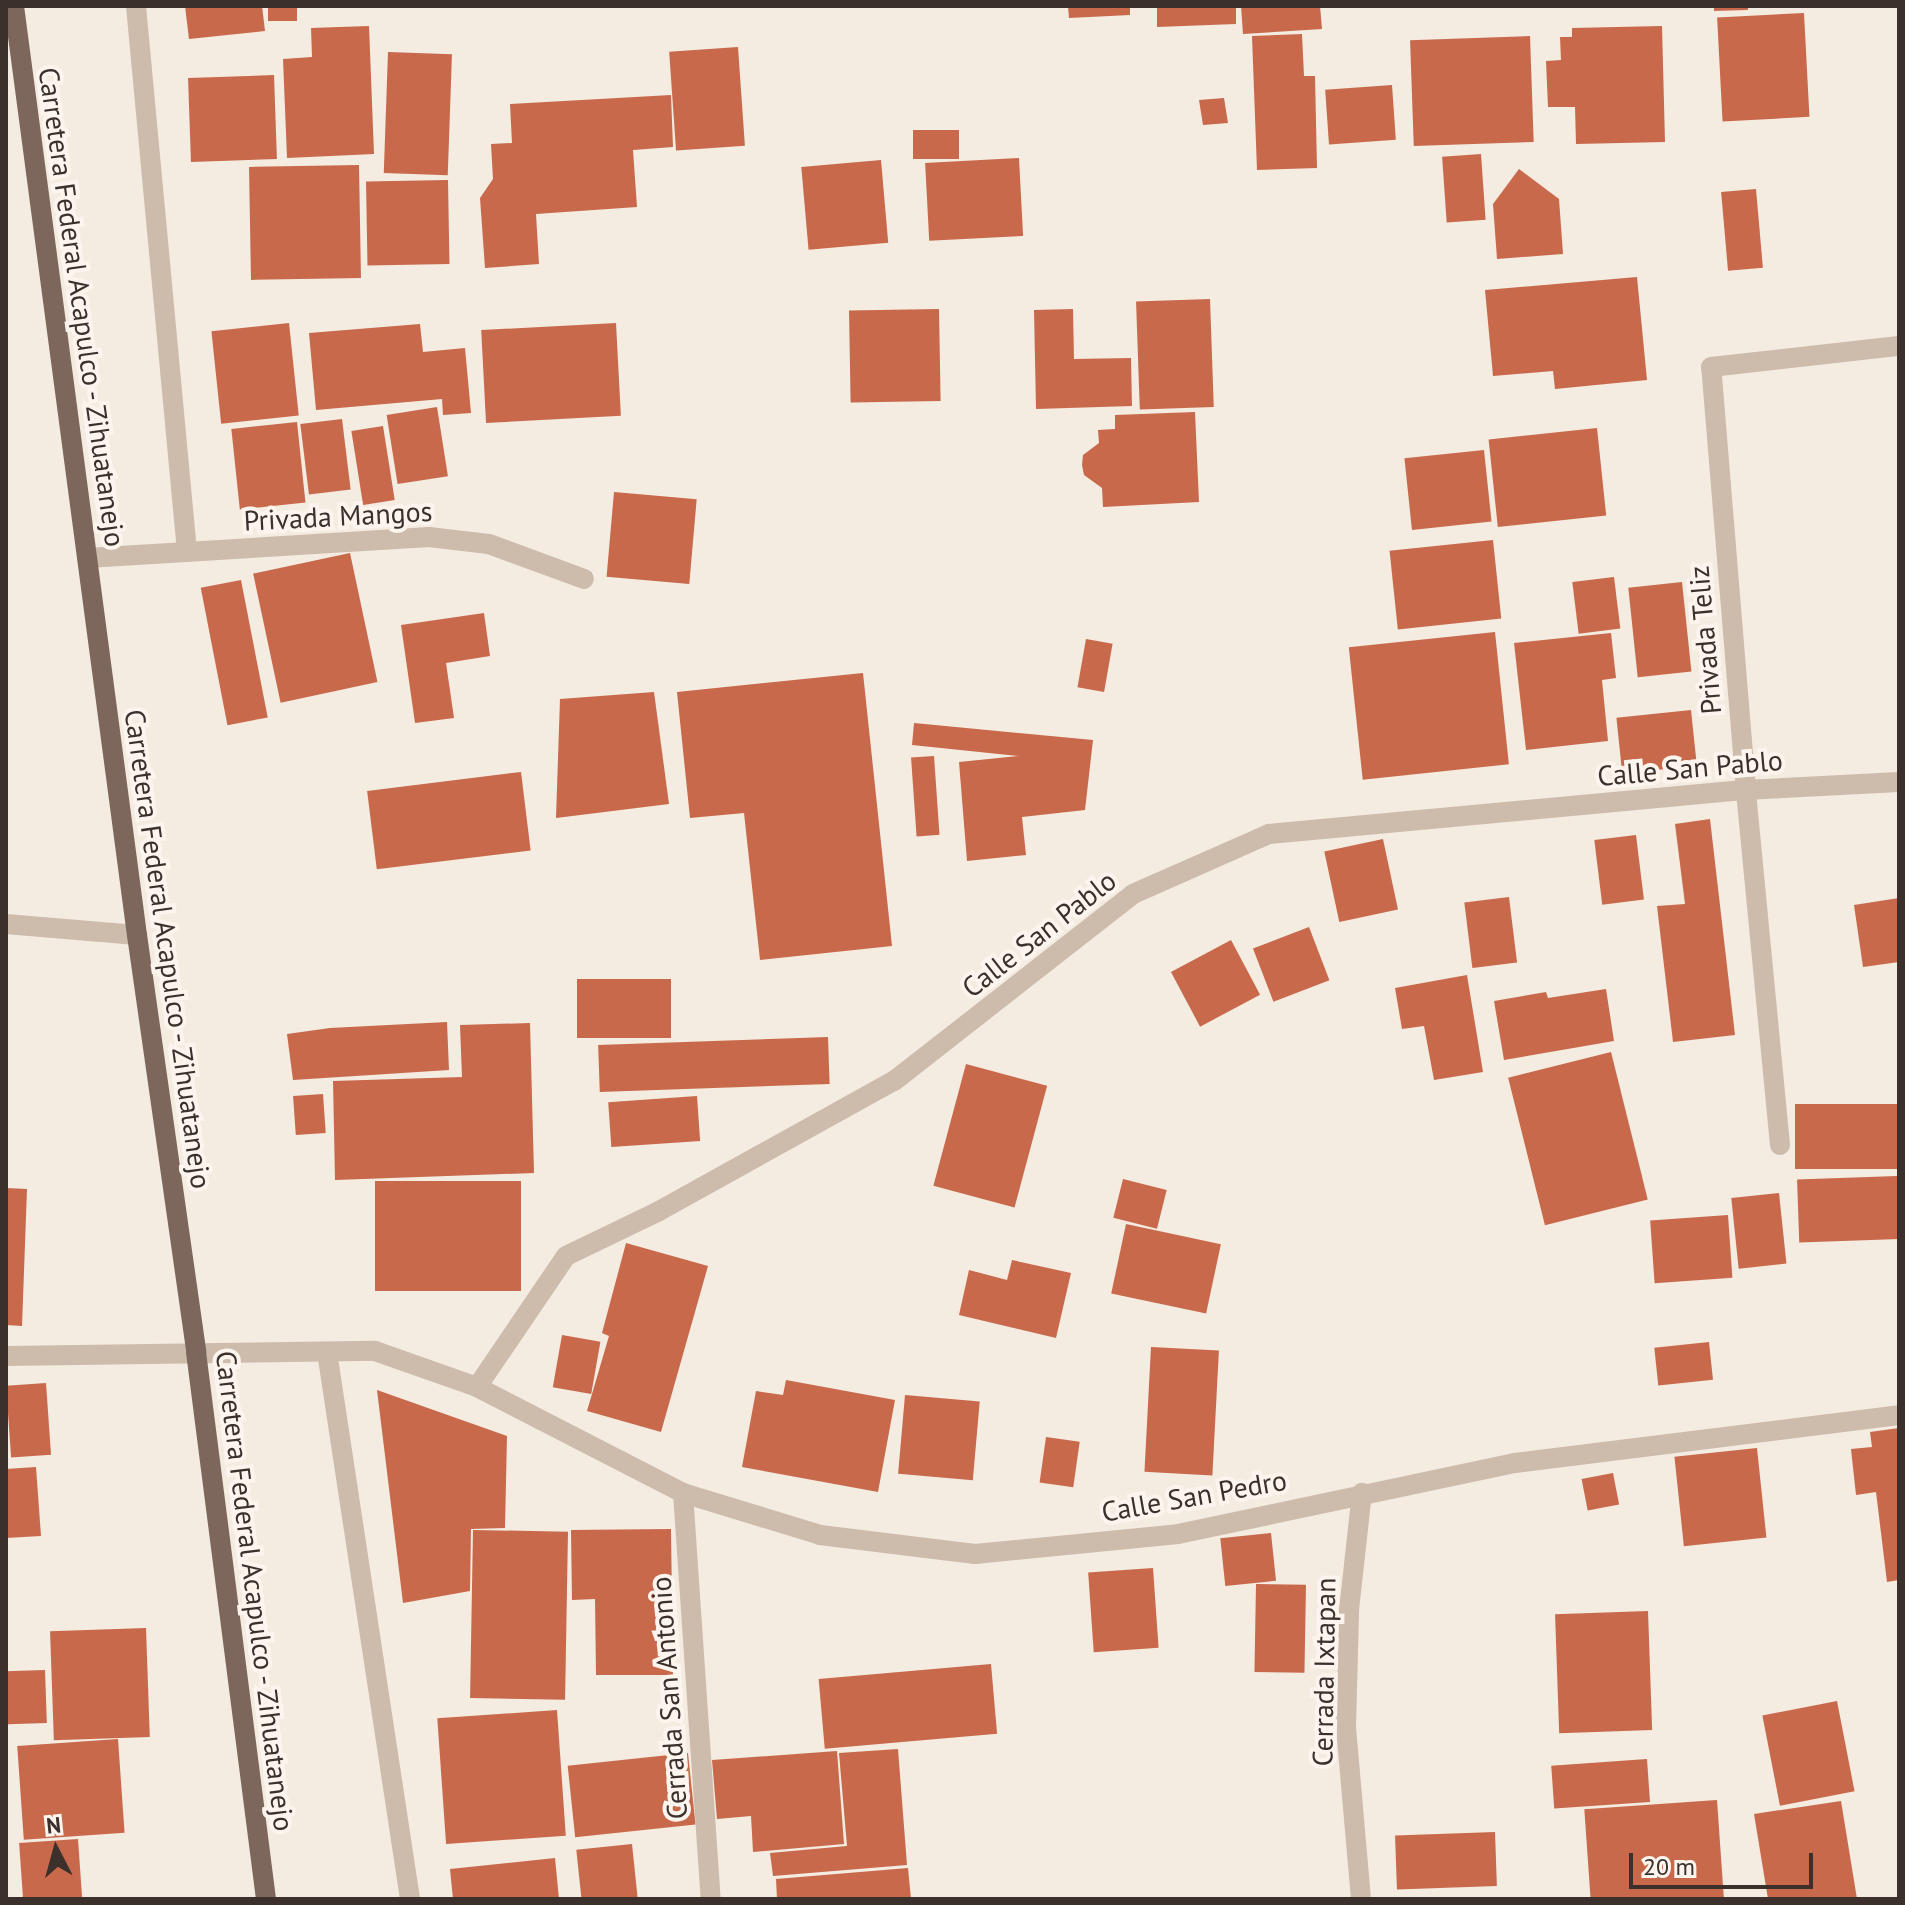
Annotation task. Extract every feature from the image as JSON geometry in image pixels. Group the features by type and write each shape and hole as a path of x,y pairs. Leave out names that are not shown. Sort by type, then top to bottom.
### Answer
{"main road":[{"name":"Carretera Federal Acapulco - Zihuatanejo","path":"14,6 137,935 196,1352 266,1899"}],"street":[{"path":"136,6 187,552"},
{"name":"Privada Teliz","path":"1780,1145 1746,790 1711,367 1899,346"},
{"name":"Privada Mangos","path":"87,558 429,537 489,544 584,579"},
{"name":"Calle San Pablo","path":"477,1387 566,1256 659,1211 894,1081 1133,894 1269,834 1746,790 1899,782"},
{"path":"6,924 137,935"},
{"name":"Calle San Pedro","path":"6,1356 375,1351 477,1387 683,1493 820,1535 975,1554 1178,1534 1515,1463 1899,1415"},
{"path":"327,1352 410,1899"},
{"name":"Cerrada San Antonio","path":"683,1493 711,1899"},
{"name":"Cerrada Ixtapan","path":"1361,1899 1346,1728 1349,1610 1362,1493"}],"building":[{"path":"185,6 262,6 265,31 189,39"},
{"path":"268,6 297,6 297,21 268,21"},
{"path":"1068,6 1130,6 1130,15 1069,18"},
{"path":"1157,6 1236,6 1236,24 1157,27"},
{"path":"1241,6 1320,6 1322,29 1243,34"},
{"path":"1714,6 1748,6 1748,10 1714,11"},
{"path":"1804,13 1809,117 1723,121 1717,18"},
{"path":"369,26 374,154 287,158 283,59 312,57 311,28"},
{"path":"1662,26 1665,142 1576,144 1575,107 1548,107 1546,61 1561,60 1560,37 1572,37 1572,28"},
{"path":"1302,34 1304,76 1315,76 1317,168 1257,170 1252,36"},
{"path":"1530,36 1534,142 1414,146 1410,40"},
{"path":"738,47 745,146 676,151 669,52"},
{"path":"388,52 452,54 448,175 384,173"},
{"path":"274,75 277,159 191,162 188,78"},
{"path":"1392,85 1396,140 1329,145 1325,90"},
{"path":"671,95 673,147 633,150 637,207 536,214 539,264 485,268 480,198 493,179 491,144 512,143 510,104"},
{"path":"1224,98 1228,123 1203,125 1199,100"},
{"path":"913,130 959,130 959,159 913,159"},
{"path":"1481,154 1486,220 1447,223 1442,157"},
{"path":"1019,158 1023,236 929,241 925,163"},
{"path":"881,160 888,243 809,250 801,167"},
{"path":"359,165 361,278 251,280 249,167"},
{"path":"1519,169 1559,199 1563,254 1497,259 1493,204"},
{"path":"448,180 449,264 367,265 366,181"},
{"path":"1756,189 1763,268 1728,271 1721,192"},
{"path":"1637,277 1647,380 1555,389 1553,371 1493,376 1485,290"},
{"path":"1210,299 1214,407 1140,410 1136,302"},
{"path":"939,309 941,401 851,403 849,311"},
{"path":"1073,309 1074,359 1131,358 1132,406 1036,409 1034,310"},
{"path":"289,323 299,415 221,424 211,331"},
{"path":"616,323 621,416 486,423 481,330"},
{"path":"420,324 423,352 465,348 471,413 443,415 442,399 316,410 309,333"},
{"path":"437,407 448,476 398,484 387,415"},
{"path":"1195,412 1199,502 1103,507 1102,488 1084,475 1082,465 1083,455 1099,443 1098,430 1115,429 1115,415"},
{"path":"342,419 351,489 309,495 300,424"},
{"path":"297,422 305,503 240,509 231,429"},
{"path":"383,426 395,500 363,505 351,431"},
{"path":"1597,428 1606,516 1498,527 1489,439"},
{"path":"1484,450 1492,522 1412,530 1404,458"},
{"path":"614,492 697,499 689,584 607,577"},
{"path":"1493,540 1501,619 1398,629 1390,551"},
{"path":"350,553 377,682 281,703 253,574"},
{"path":"1614,577 1620,629 1579,634 1572,582"},
{"path":"241,580 268,717 227,725 201,588"},
{"path":"1682,582 1691,672 1638,677 1628,588"},
{"path":"484,613 490,656 446,663 454,718 415,723 401,625"},
{"path":"1495,632 1509,764 1363,780 1349,647"},
{"path":"1611,633 1616,678 1602,680 1608,741 1526,750 1514,643"},
{"path":"1086,639 1113,644 1104,692 1077,687"},
{"path":"863,673 892,946 760,960 744,813 690,818 677,692"},
{"path":"654,692 669,804 556,818 560,699"},
{"path":"1691,710 1697,766 1622,774 1616,718"},
{"path":"914,723 1093,740 1085,810 1022,817 1026,855 967,861 959,762 1019,756 912,745"},
{"path":"934,756 940,835 917,836 911,758"},
{"path":"521,772 531,850 377,869 367,791"},
{"path":"1710,819 1735,1035 1673,1042 1657,906 1685,904 1675,824"},
{"path":"1636,835 1644,900 1602,905 1594,840"},
{"path":"1383,839 1398,909 1339,922 1324,851"},
{"path":"1509,897 1517,963 1472,968 1464,902"},
{"path":"1899,898 1899,962 1863,967 1854,905"},
{"path":"1309,927 1329,980 1273,1002 1253,949"},
{"path":"1231,940 1260,995 1200,1027 1171,972"},
{"path":"1467,975 1483,1072 1434,1080 1424,1026 1402,1029 1395,988"},
{"path":"577,979 671,979 671,1038 577,1038"},
{"path":"1606,989 1614,1041 1504,1060 1494,1001 1546,992 1548,998"},
{"path":"447,1022 449,1070 293,1080 287,1034 330,1028"},
{"path":"530,1023 534,1173 335,1180 333,1081 462,1077 460,1025"},
{"path":"828,1037 830,1084 600,1092 598,1045"},
{"path":"1611,1052 1648,1199 1545,1225 1508,1078"},
{"path":"966,1064 1047,1086 1015,1207 933,1186"},
{"path":"323,1094 326,1133 296,1135 293,1096"},
{"path":"697,1096 700,1141 611,1147 608,1102"},
{"path":"1795,1104 1899,1104 1899,1169 1795,1169"},
{"path":"1897,1176 1899,1239 1799,1242 1797,1179"},
{"path":"1123,1179 1167,1190 1157,1229 1113,1218"},
{"path":"375,1181 521,1181 521,1291 375,1291"},
{"path":"6,1188 27,1189 22,1326 6,1325"},
{"path":"1779,1193 1786,1264 1739,1269 1731,1198"},
{"path":"1728,1215 1732,1278 1655,1283 1650,1220"},
{"path":"1126,1224 1221,1244 1206,1314 1111,1293"},
{"path":"626,1243 708,1266 661,1432 587,1411 609,1336 602,1333"},
{"path":"1012,1260 1071,1273 1056,1338 959,1315 969,1270 1007,1280"},
{"path":"562,1335 600,1342 591,1394 553,1387"},
{"path":"1709,1342 1713,1380 1658,1386 1654,1348"},
{"path":"1151,1347 1219,1351 1212,1475 1144,1472"},
{"path":"786,1380 895,1400 878,1492 742,1467 756,1391 783,1395"},
{"path":"46,1383 51,1455 11,1458 6,1386"},
{"path":"377,1390 507,1436 505,1528 471,1529 470,1591 403,1603"},
{"path":"905,1395 980,1402 973,1480 898,1474"},
{"path":"1899,1428 1899,1580 1887,1582 1876,1492 1856,1495 1851,1449 1872,1447 1870,1432"},
{"path":"1046,1437 1080,1442 1073,1487 1040,1483"},
{"path":"1757,1448 1766,1538 1684,1546 1674,1457"},
{"path":"36,1467 41,1536 6,1538 6,1469"},
{"path":"1613,1473 1619,1504 1588,1511 1582,1479"},
{"path":"671,1529 673,1675 596,1675 595,1599 572,1600 571,1530"},
{"path":"473,1530 568,1532 565,1700 470,1698"},
{"path":"1271,1533 1276,1581 1225,1586 1220,1538"},
{"path":"1153,1568 1159,1648 1094,1652 1088,1573"},
{"path":"1256,1584 1306,1585 1304,1673 1254,1672"},
{"path":"1648,1611 1652,1730 1559,1733 1555,1614"},
{"path":"146,1628 150,1737 54,1740 50,1631"},
{"path":"991,1664 997,1734 825,1749 819,1679"},
{"path":"45,1670 47,1723 8,1724 6,1671"},
{"path":"1837,1701 1855,1791 1780,1806 1762,1716"},
{"path":"557,1710 566,1836 446,1844 437,1718"},
{"path":"118,1739 125,1833 24,1840 17,1746"},
{"path":"898,1749 907,1865 773,1876 770,1853 847,1846 839,1753"},
{"path":"837,1751 844,1844 753,1852 751,1816 717,1819 712,1760"},
{"path":"688,1753 696,1825 575,1837 568,1766"},
{"path":"1647,1759 1650,1802 1554,1809 1551,1766"},
{"path":"1717,1800 1724,1899 1591,1899 1584,1809"},
{"path":"1841,1801 1857,1899 1768,1899 1754,1814"},
{"path":"1495,1832 1497,1886 1397,1889 1395,1835"},
{"path":"78,1839 82,1899 23,1899 19,1843"},
{"path":"632,1844 638,1899 581,1899 576,1850"},
{"path":"555,1858 559,1899 453,1899 450,1869"},
{"path":"908,1868 911,1899 777,1899 776,1879"}]}
